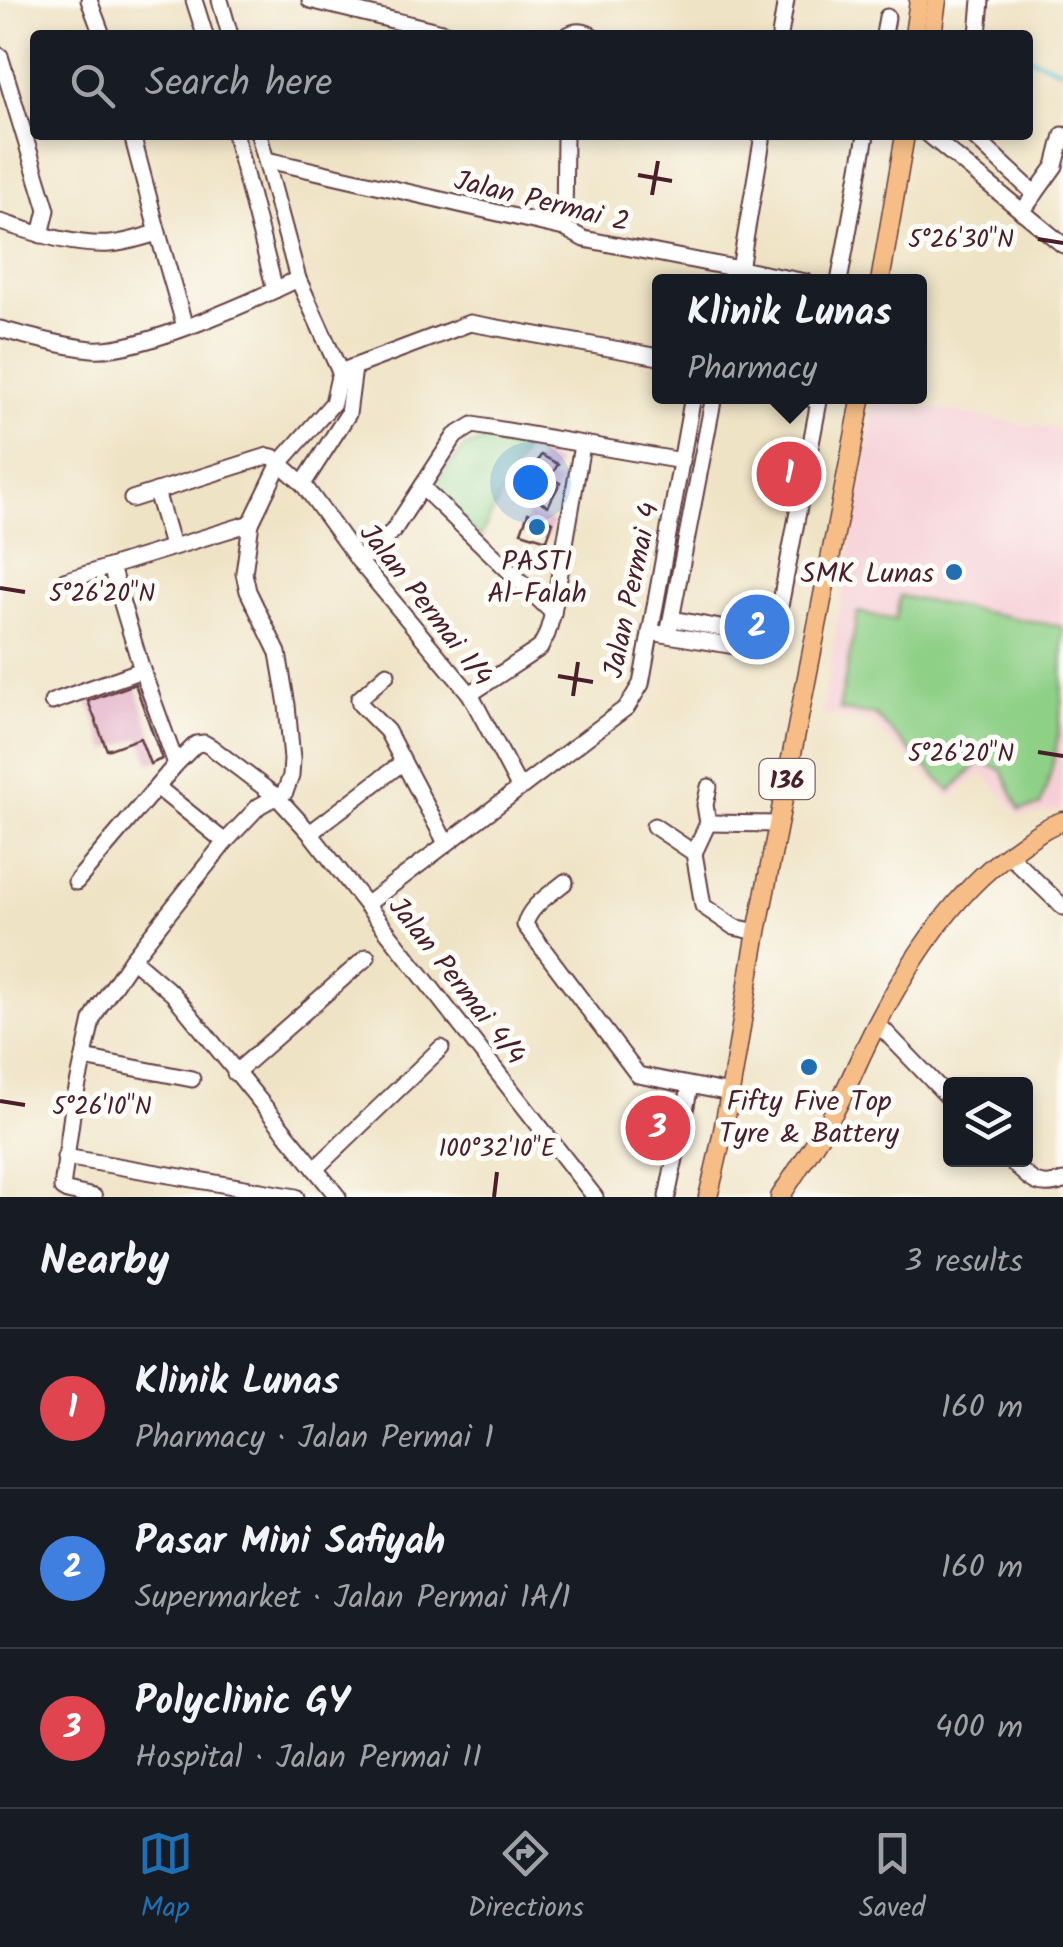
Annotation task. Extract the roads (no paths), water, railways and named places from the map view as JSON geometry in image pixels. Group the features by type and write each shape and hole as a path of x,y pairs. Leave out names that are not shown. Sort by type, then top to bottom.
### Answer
{"main road":[{"path":"915,30 919,0"},
{"path":"933,30 937,0"},
{"path":"881,274 904,140"},
{"name":"136","path":"708,1197 860,404"},
{"path":"780,1197 834,1112 904,974 942,920 1008,854 1052,824 1063,821"}],"street":[{"path":"89,0 100,30"},
{"path":"194,0 203,30"},
{"path":"220,0 229,30"},
{"path":"310,0 433,30"},
{"path":"781,30 786,0"},
{"path":"978,30 981,0"},
{"path":"885,30 887,17"},
{"path":"0,56 8,112 47,210 42,235"},
{"path":"1022,212 1055,166 1063,135"},
{"path":"133,140 186,327"},
{"path":"236,140 276,290"},
{"path":"261,140 298,279 347,370 348,414 303,484"},
{"path":"564,228 565,140"},
{"path":"740,269 763,140"},
{"path":"840,274 865,140"},
{"path":"934,140 1063,246"},
{"path":"977,140 1035,194"},
{"name":"Jalan Permai 2","path":"267,160 564,228 584,239 765,274"},
{"path":"0,222 81,243 114,244 158,233"},
{"path":"1,335 92,349 121,348 186,327 298,279"},
{"path":"94,1197 62,1188 72,1107 92,1020 132,959 225,842 259,806 285,792 291,776 278,653 248,591 244,573 251,523 280,463 333,403 347,370 470,323 652,356"},
{"name":"Jalan Permai 4","path":"367,904 627,707 641,684 692,404"},
{"path":"670,627 712,404"},
{"path":"650,632 670,627 774,638 819,404"},
{"path":"359,561 393,531 455,436 473,425 682,461"},
{"path":"470,694 540,648 547,634 582,446"},
{"path":"132,499 268,456 280,463"},
{"name":"Jalan Permai 1/4","path":"280,463 303,484 359,561 470,694 519,787"},
{"path":"422,487 553,613"},
{"path":"156,491 172,546"},
{"path":"64,581 251,523"},
{"path":"76,882 176,764 111,567"},
{"path":"52,702 142,670"},
{"path":"387,674 359,699 360,704 387,732 446,843"},
{"name":"Jalan Permai 4/4","path":"176,764 196,744 204,744 278,798 367,904 595,1197"},
{"path":"310,833 403,762"},
{"path":"709,786 705,805 708,823 694,852 703,906 734,927 757,932"},
{"path":"156,787 225,842"},
{"path":"708,823 778,824"},
{"path":"654,826 694,852"},
{"path":"1008,854 1063,907"},
{"path":"565,882 532,910 525,925 638,1075 730,1093"},
{"path":"235,1073 367,957"},
{"path":"132,959 173,994 338,1197"},
{"path":"877,1023 943,1092"},
{"path":"315,1169 441,1048"},
{"path":"84,1058 192,1079"},
{"path":"667,1197 690,1086"},
{"path":"65,1158 296,1197"},
{"path":"1017,1167 1034,1183 1063,1181"}],"waterway":[{"path":"1033,59 1062,70"}],"place":[{"name":"Klinik Lunas","path":"789,474"},
{"name":"PASTI Al-Falah","path":"537,527"},
{"name":"SMK Lunas","path":"954,572"},
{"name":"Pasar Mini Safiyah","path":"757,627"},
{"name":"Fifty Five Top Tyre & Battery","path":"809,1067"},
{"name":"Polyclinic GY","path":"658,1128"}]}
